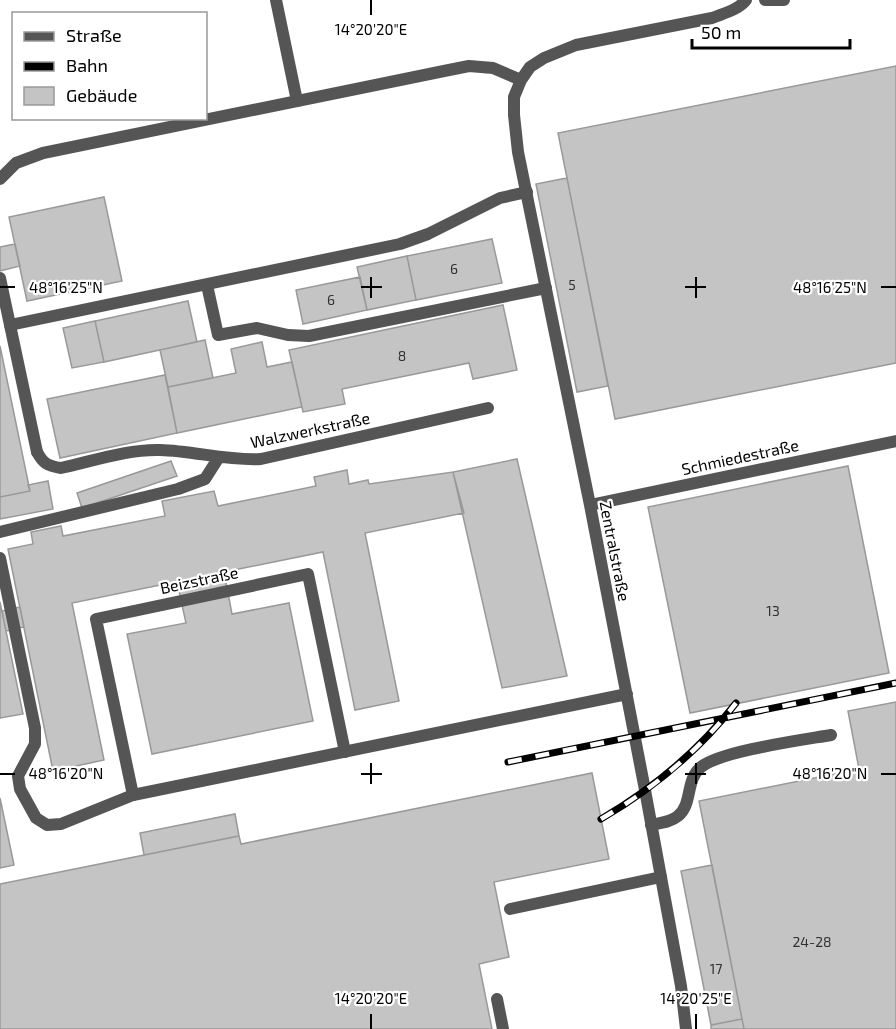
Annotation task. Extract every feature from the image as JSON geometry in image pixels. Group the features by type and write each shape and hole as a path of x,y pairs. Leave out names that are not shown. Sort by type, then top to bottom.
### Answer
{"street":[{"path":"276,0 297,101"},
{"path":"207,119 469,66 493,68 521,80 530,67 544,58 576,45 712,18 732,11 746,0"},
{"path":"765,0 784,0"},
{"name":"Zentralstraße","path":"521,80 514,97 518,152 627,694 681,986 686,1029"},
{"path":"0,179 16,163 44,153 205,120"},
{"path":"10,325 400,244 428,234 492,201 527,192"},
{"name":"Walzwerkstraße","path":"0,278 37,452 43,463 50,467 61,468 159,449 242,460 261,459 488,408"},
{"path":"207,285 218,335 257,328 298,337 546,288"},
{"name":"Schmiedestraße","path":"590,505 896,441"},
{"path":"0,532 178,489 205,478 219,457"},
{"path":"0,558 35,728 35,744 18,776 20,789 36,818 46,825 61,824 133,795 627,694"},
{"name":"Beizstraße","path":"133,795 96,619 308,574 345,752"},
{"path":"651,825 677,817 683,810 693,774 711,761 720,757 831,735"},
{"path":"510,909 661,878"},
{"path":"497,999 503,1029"}],"building":[{"path":"896,66 896,363 615,419 558,133"},
{"path":"567,178 608,386 577,392 536,184"},
{"path":"104,197 122,281 27,301 9,217"},
{"path":"492,239 502,283 416,300 407,256"},
{"path":"15,244 20,266 0,271 0,247"},
{"path":"407,256 416,300 367,310 357,267"},
{"path":"360,277 367,310 303,324 296,290"},
{"path":"188,301 197,342 104,362 95,321"},
{"path":"503,305 517,370 473,379 469,363 342,389 345,404 303,412 289,350"},
{"path":"95,321 104,362 72,368 63,328"},
{"path":"205,340 213,378 168,387 160,350"},
{"path":"262,342 267,367 292,362 302,407 177,433 168,387 236,373 231,349"},
{"path":"0,346 30,491 0,497"},
{"path":"165,375 177,433 60,458 47,399"},
{"path":"517,459 567,676 502,688 453,472"},
{"path":"171,461 177,476 82,508 77,493"},
{"path":"848,466 889,673 690,713 648,507"},
{"path":"347,470 349,484 368,480 369,484 453,472 464,513 365,533 399,701 355,710 323,552 224,572 72,603 104,760 53,771 8,549 33,544 31,532 61,526 63,536 165,516 162,501 214,491 218,506 316,486 314,477"},
{"path":"48,481 53,509 0,519 0,497 30,491 28,485"},
{"path":"224,572 232,614 289,603 313,721 152,754 127,634 186,623 177,582"},
{"path":"0,602 23,714 0,718"},
{"path":"20,607 24,627 6,631 2,611"},
{"path":"896,702 896,1029 744,1029 699,801 859,769 848,711"},
{"path":"592,773 609,859 494,882 509,957 479,964 492,1029 0,1029 0,884 239,836 241,844"},
{"path":"0,798 14,865 0,868"},
{"path":"235,814 239,836 144,855 140,833"},
{"path":"712,865 742,1019 711,1025 681,871"},
{"path":"742,1019 744,1029 711,1029 711,1025"}],"railway":[{"path":"508,762 896,683"},
{"path":"601,819 639,795 674,768 691,753 736,703"}]}
